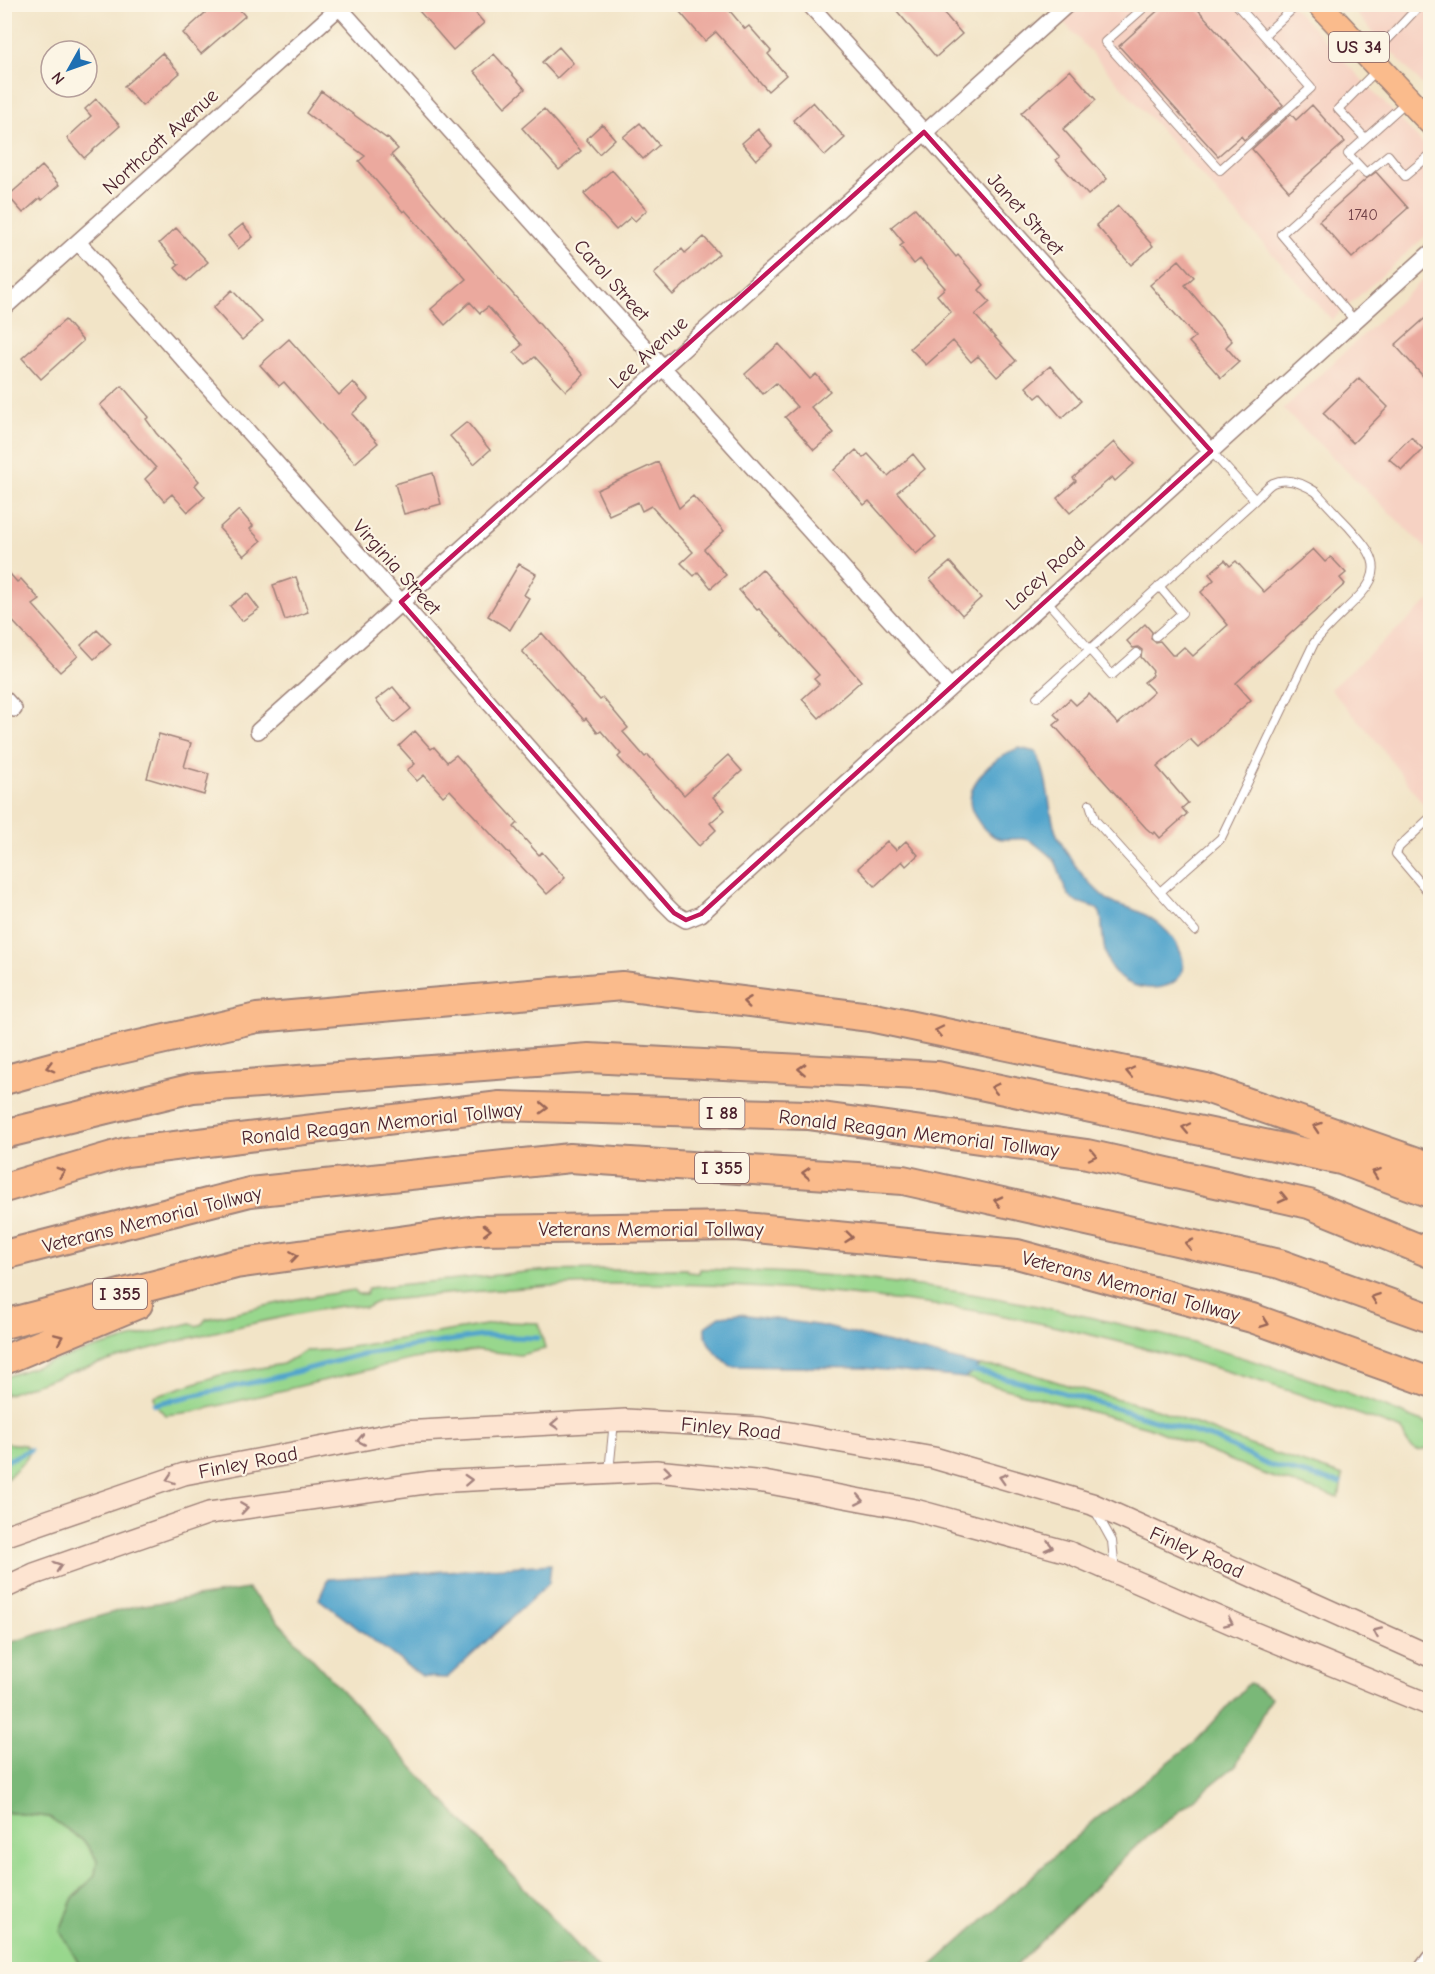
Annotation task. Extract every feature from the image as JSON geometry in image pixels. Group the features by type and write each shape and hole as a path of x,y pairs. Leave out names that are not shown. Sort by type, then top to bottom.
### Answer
{"highway":[{"path":"4,1080 95,1055 257,1018 622,986 870,1017 1206,1088 1431,1168"},
{"path":"4,1134 193,1088 589,1058 937,1076 1341,1160 1431,1193"},
{"name":"Ronald Reagan Memorial Tollway","path":"4,1188 126,1152 500,1107 808,1115 1087,1154 1309,1204 1431,1253"},
{"name":"Veterans Memorial Tollway","path":"4,1255 250,1192 570,1158 903,1179 1280,1264 1431,1318"},
{"name":"Veterans Memorial Tollway","path":"4,1324 236,1264 477,1230 736,1226 1017,1254 1252,1318 1431,1382"},
{"path":"4,1360 236,1264"}],"main road":[{"name":"US 34","path":"1319,4 1431,122"},
{"name":"Finley Road","path":"4,1536 183,1474 391,1434 614,1421 761,1428 934,1458 1092,1504 1431,1656"},
{"path":"4,1588 34,1574 209,1513 432,1482 656,1471 764,1482 915,1510 1068,1552 1247,1630 1431,1705"}],"street":[{"name":"Janet Street","path":"810,4 1211,451"},
{"name":"Lee Avenue","path":"258,731 1068,4"},
{"name":"Northcott Avenue","path":"4,308 341,6"},
{"name":"Carol Street","path":"341,6 950,687"},
{"name":"Virginia Street","path":"78,242 401,602 665,904 686,920"},
{"name":"Lacey Road","path":"686,920 701,914 1431,253"},
{"path":"1421,1970 1431,1958"}],"lane":[{"path":"1148,4 1105,42 1220,170 1311,88 1236,4"},
{"path":"1264,35 1298,4"},
{"path":"1365,138 1338,109 1421,4"},
{"path":"1409,99 1348,154 1366,173 1388,155 1405,176 1431,155"},
{"path":"1355,321 1281,234 1358,165"},
{"path":"1211,451 1255,500"},
{"path":"1037,697 1273,483 1282,481 1301,483 1309,487 1369,549 1374,568 1373,576 1361,594 1324,629 1314,643 1221,838 1160,892"},
{"path":"1156,636 1182,613 1159,586"},
{"path":"1046,600 1112,675 1137,653"},
{"path":"1090,804 1095,820 1195,931"},
{"path":"1431,818 1399,846 1396,854 1431,894"},
{"path":"609,1473 614,1421"},
{"path":"1092,1504 1112,1541 1115,1572"}],"highlighted area":[{"path":"924,132 1211,451 701,914 686,920 674,913 401,602"}],"shaded area":[{"path":"1048,5 1291,5 1430,151 1430,232 1332,320"},
{"path":"1348,5 1430,5 1430,93"},
{"path":"1430,273 1430,552 1283,409"},
{"path":"1430,600 1430,813 1374,738 1330,689"}],"green space":[{"path":"687,1269 688,1272 699,1273 700,1269 802,1274 935,1288 1007,1300 1152,1332 1294,1374 1430,1425 1430,1446 1420,1451 1416,1450 1406,1440 1402,1430 1307,1396 1162,1353 1064,1329 946,1306 789,1290 700,1285 567,1285 384,1300 365,1308 350,1306 331,1308 244,1325 175,1342 106,1361 5,1395 5,1377 28,1369 144,1335 191,1323 196,1326 202,1324 206,1319 297,1299 354,1290 357,1294 366,1294 368,1288 536,1271"},
{"path":"504,1322 539,1323 545,1349 520,1355 478,1350 413,1359 192,1412 165,1415 155,1404 154,1396 220,1375 283,1364 305,1351 332,1350"},
{"path":"979,1366 1014,1368 1070,1386 1160,1410 1250,1445 1343,1476 1339,1498 1269,1476 1148,1427 965,1378"},
{"path":"5,1443 24,1445 30,1450 27,1458 5,1481"},
{"path":"248,1589 599,1969 82,1969 60,1931 72,1900 95,1875 97,1860 84,1841 49,1817 5,1812 5,1644 131,1607"},
{"path":"1249,1683 1271,1697 1236,1765 1134,1848 1013,1969 928,1969 1096,1819 1197,1740"},
{"path":"4,1812 49,1817 84,1841 97,1860 95,1875 72,1900 60,1931 82,1969 5,1969"}],"water":[{"path":"1019,748 1036,752 1045,779 1056,832 1084,877 1107,900 1147,916 1173,938 1181,953 1183,965 1181,974 1175,981 1167,986 1147,988 1136,986 1120,977 1114,972 1107,959 1100,913 1097,908 1077,902 1070,897 1054,859 1029,840 995,837 978,821 971,807 974,785 989,766"},
{"path":"740,1314 823,1326 979,1366 965,1378 864,1368 731,1366 709,1344 705,1327 720,1316"},
{"path":"551,1564 549,1583 447,1678 422,1677 319,1599 328,1579"}],"building":[{"path":"215,4 235,4 245,16 201,54 183,33"},
{"path":"413,4 468,4 484,23 453,50"},
{"path":"673,4 724,4 745,29 749,26 771,51 768,54 786,75 768,91 716,32 705,41"},
{"path":"891,4 936,4 962,34 936,57"},
{"path":"1165,4 1193,4 1283,105 1244,140 1241,136 1218,156 1119,46"},
{"path":"559,47 573,63 557,78 542,62"},
{"path":"162,53 180,73 142,106 124,86"},
{"path":"494,54 525,89 505,107 474,71"},
{"path":"1070,70 1096,100 1063,129 1107,179 1088,195 1056,160 1060,157 1021,113"},
{"path":"321,91 387,137 398,149 391,155 584,375 566,391 535,357 526,364 514,352 522,345 488,307 480,313 470,302 445,325 431,309 466,279 359,161 365,156 306,113"},
{"path":"96,99 120,126 84,158 67,138 91,116 85,109"},
{"path":"813,102 845,138 825,156 793,120"},
{"path":"1312,105 1345,142 1289,191 1252,149 1291,114 1296,120"},
{"path":"544,109 581,151 559,170 522,128"},
{"path":"640,123 659,145 643,159 623,137"},
{"path":"602,124 615,139 599,154 586,139"},
{"path":"758,129 772,146 756,160 742,143"},
{"path":"42,166 59,185 23,213 8,196"},
{"path":"612,170 647,210 635,221 631,217 616,230 584,194"},
{"path":"1376,172 1408,208 1352,258 1319,221"},
{"path":"1118,206 1153,246 1131,265 1096,225"},
{"path":"915,208 956,257 958,255 984,285 979,290 990,302 975,315 1016,361 997,377 978,356 971,362 953,341 926,365 910,348 951,312 937,295 945,288 920,259 914,264 900,246 904,243 891,227"},
{"path":"243,224 253,237 238,249 228,236"},
{"path":"176,228 208,262 187,281 175,268 179,265 159,243"},
{"path":"704,237 719,254 673,295 654,274 682,249 685,253"},
{"path":"1179,260 1194,277 1185,285 1232,341 1226,347 1239,362 1221,378 1189,342 1195,337 1150,285"},
{"path":"232,290 262,322 242,340 213,308"},
{"path":"1431,313 1431,385 1395,345"},
{"path":"65,320 83,341 41,379 22,358"},
{"path":"289,339 339,395 353,382 368,399 352,414 378,443 355,463 284,382 279,386 260,365"},
{"path":"779,344 810,379 816,374 830,391 811,407 834,433 814,450 785,417 797,407 776,383 763,394 745,374"},
{"path":"1050,366 1081,401 1062,418 1041,394 1036,398 1026,387"},
{"path":"1359,378 1388,407 1353,443 1323,413"},
{"path":"122,386 149,417 146,419 156,433 199,481 195,485 205,497 188,512 172,494 164,501 145,479 156,468 100,405"},
{"path":"467,422 490,450 474,464 450,436"},
{"path":"1411,437 1423,449 1402,470 1389,459"},
{"path":"1114,442 1134,464 1115,481 1112,477 1070,513 1057,498 1076,481 1073,478"},
{"path":"856,450 863,458 868,454 888,476 913,454 925,469 897,492 936,537 916,554 869,501 864,505 834,470"},
{"path":"658,462 679,508 693,496 724,531 704,549 726,575 711,588 698,572 694,576 681,563 693,552 651,506 642,511 638,502 609,515 597,490"},
{"path":"433,473 441,504 404,514 395,484"},
{"path":"239,510 253,526 250,529 261,541 244,556 219,528"},
{"path":"1313,549 1325,562 1331,557 1346,573 1340,578 1345,584 1236,683 1251,700 1198,747 1190,739 1157,767 1188,803 1182,808 1187,814 1160,838 1155,832 1153,834 1146,828 1054,725 1060,720 1054,714 1070,699 1076,705 1089,694 1118,724 1154,692 1144,682 1153,675 1153,671 1141,657 1142,650 1138,647 1133,648 1127,641 1145,624 1152,632 1151,639 1155,642 1160,641 1172,655 1184,647 1193,656 1228,625 1201,592 1214,580 1209,574 1225,560 1230,566 1236,561 1264,592"},
{"path":"950,562 981,598 962,615 930,579"},
{"path":"519,564 536,574 524,595 529,598 510,630 488,616"},
{"path":"4,567 17,582 21,579 40,600 33,605 78,656 60,672 4,612"},
{"path":"762,569 861,681 819,718 802,699 819,684 814,679 819,675 739,590"},
{"path":"296,577 308,612 285,620 273,585"},
{"path":"247,593 259,609 242,621 230,606"},
{"path":"97,630 111,644 94,659 81,645"},
{"path":"542,633 600,700 603,698 628,728 623,732 645,757 648,755 684,795 728,755 742,771 713,797 725,810 710,823 716,830 699,846 618,757 621,754 601,731 598,733 586,718 584,720 522,651"},
{"path":"393,687 411,709 394,723 376,700"},
{"path":"415,731 447,762 456,755 518,823 514,827 539,855 542,852 565,878 547,894 450,790 443,796 424,775 417,781 407,770 415,764 399,746"},
{"path":"159,734 191,743 184,767 209,774 204,795 147,778"},
{"path":"887,841 896,850 906,841 918,855 906,866 902,861 875,886 858,868"}],"waterway":[{"path":"155,1404 273,1378 363,1354 481,1336 538,1338"},
{"path":"966,1369 1047,1388 1122,1410 1213,1438 1268,1465 1340,1483"},
{"path":"4,1462 30,1450"}]}
